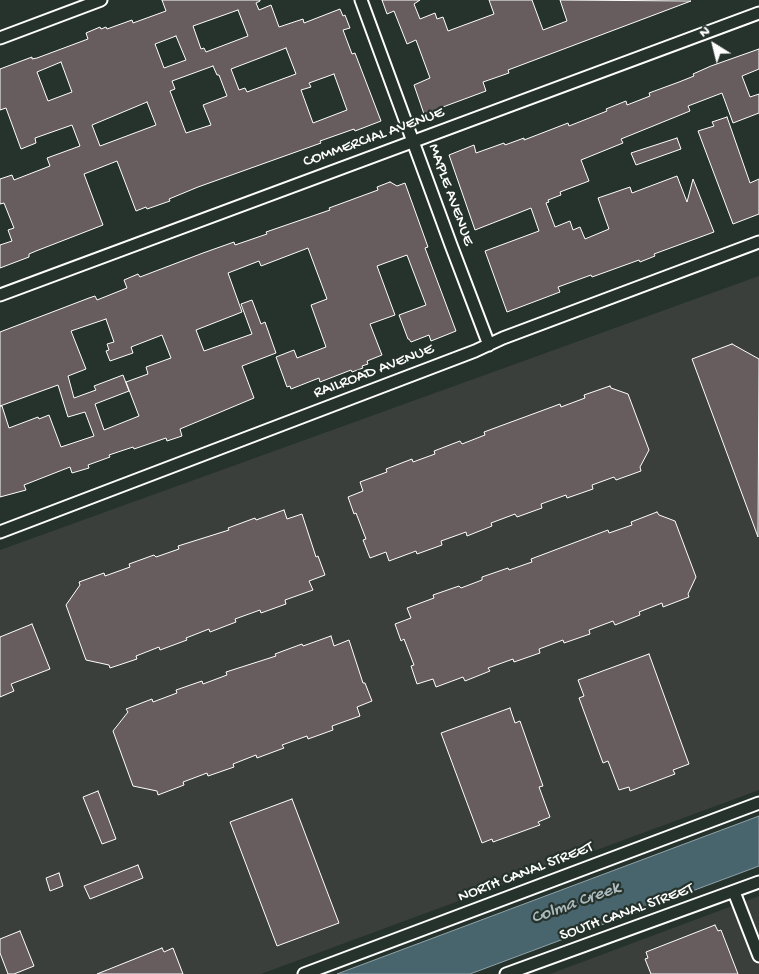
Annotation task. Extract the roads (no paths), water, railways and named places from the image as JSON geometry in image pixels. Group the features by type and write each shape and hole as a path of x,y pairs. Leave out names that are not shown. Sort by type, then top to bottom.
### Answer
{"street":[{"path":"0,38 101,0"},
{"name":"MAPLE AVENUE","path":"361,0 489,345"},
{"name":"COMMERCIAL AVENUE","path":"0,295 759,13"},
{"name":"RAILROAD AVENUE","path":"0,532 759,242"},
{"name":"NORTH CANAL STREET","path":"304,974 759,803"},
{"name":"SOUTH CANAL STREET","path":"506,974 759,882"},
{"path":"734,892 759,956"}],"water":[{"name":"Colma Creek","path":"759,816 759,866 470,974 337,974"}]}
